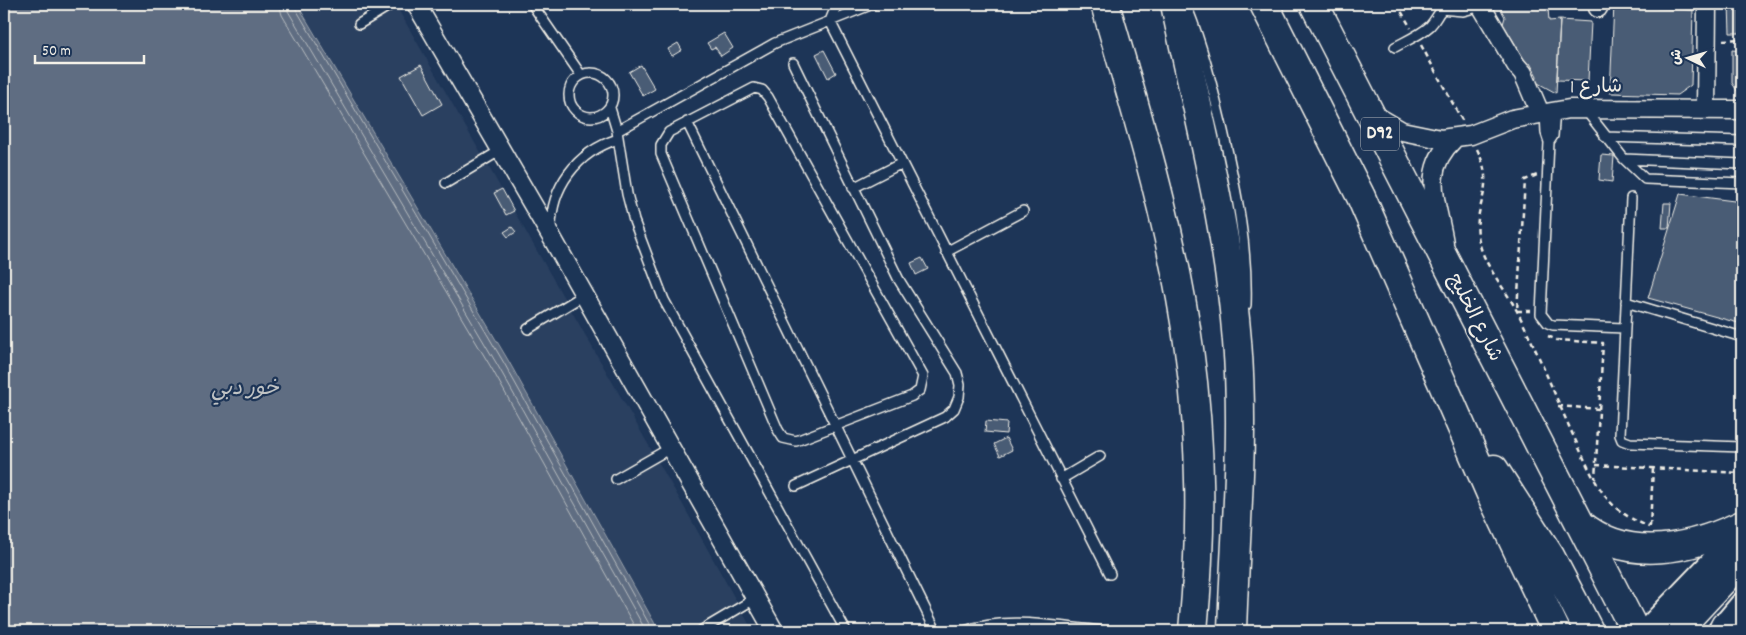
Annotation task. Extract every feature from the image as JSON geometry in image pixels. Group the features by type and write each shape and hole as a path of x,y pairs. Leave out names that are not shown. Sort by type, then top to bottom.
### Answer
{"main road":[{"path":"1101,4 1119,52"},
{"path":"1105,4 1162,210 1189,349 1198,442 1200,492 1200,541 1193,631"},
{"path":"1175,4 1225,237 1239,365 1240,454 1232,631"},
{"name":"D92","path":"1264,4 1361,197 1458,420"},
{"name":"شارع الخليج","path":"1315,4 1446,264 1635,631"},
{"path":"1458,420 1556,631"},
{"path":"1458,420 1529,521 1554,563 1589,631"},
{"path":"1490,492 1508,565 1536,631"},
{"path":"1580,524 1590,532 1613,544 1638,550 1708,540 1742,525"},
{"path":"1648,631 1742,533"},
{"path":"1676,631 1742,560"}],"street":[{"path":"416,4 672,447 774,631"},
{"path":"1706,110 1707,4"},
{"path":"1481,5 1516,65 1516,82 1542,113"},
{"name":"شارع 1","path":"1369,111 1390,126 1409,134 1428,138 1454,139 1542,113 1584,108 1742,110"},
{"path":"1446,264 1442,232 1432,183 1438,159 1454,139"}],"lane":[{"path":"359,24 392,4"},
{"path":"532,4 553,31 581,75"},
{"path":"837,4 830,21 1110,574"},
{"path":"551,236 553,204 566,176 583,157 775,43 873,4"},
{"path":"1186,4 1209,71 1242,219 1246,286 1239,365"},
{"path":"1395,47 1424,31 1431,25 1440,9 1452,4"},
{"path":"1440,9 1463,11 1481,5"},
{"path":"792,63 899,280 957,373 960,385 957,403 945,417 796,486"},
{"path":"587,73 601,75 610,83 614,96 610,108 605,113 592,118 574,110 569,91 576,79 587,73"},
{"path":"749,88 758,88 766,93 921,371 923,381 916,394 796,442 787,440 778,430 662,159 660,149 666,136 688,122 749,88"},
{"path":"610,108 618,135 634,221 664,300 846,631"},
{"path":"1584,108 1605,137 1640,177 1652,181 1742,183"},
{"path":"1542,113 1549,142 1541,314 1548,324 1553,325 1624,328"},
{"path":"688,122 936,631"},
{"path":"1605,137 1742,141"},
{"path":"446,183 501,150"},
{"path":"1624,159 1742,164"},
{"path":"853,188 902,163"},
{"path":"1631,198 1619,430 1622,440 1630,443 1742,447"},
{"path":"946,252 1023,211"},
{"path":"528,329 584,295"},
{"path":"1626,302 1742,337"},
{"path":"616,479 672,447"},
{"path":"1061,479 1100,456"},
{"path":"702,630 756,598"},
{"path":"964,631 1010,623 1102,631"}],"path":[{"path":"1706,42 1742,39"},
{"path":"1558,406 1599,409"},
{"path":"1596,465 1742,473"},
{"path":"1650,527 1653,468"}],"shaded area":[{"path":"297,4 395,4 683,505 753,631 659,631 508,360"}],"water":[{"name":"خور دبي","path":"4,4 297,4 508,360 659,631 4,631"}],"building":[{"path":"1498,4 1560,4 1559,6 1548,8 1549,21 1560,20 1556,93 1536,82 1537,76 1530,63 1527,64 1503,24 1505,17"},
{"path":"1614,4 1657,4 1657,8 1693,10 1691,85 1677,95 1610,93"},
{"path":"1729,4 1742,4 1742,33 1730,33"},
{"path":"1560,20 1591,22 1588,81 1557,80"},
{"path":"724,33 733,48 721,56 715,47 711,49 707,43"},
{"path":"678,43 682,50 672,56 668,49"},
{"path":"824,50 836,73 828,78 816,54"},
{"path":"1732,50 1742,51 1742,98 1732,83"},
{"path":"421,65 442,104 423,115 401,76"},
{"path":"641,65 655,89 643,96 629,72"},
{"path":"1601,155 1614,156 1612,182 1599,180"},
{"path":"502,189 514,211 506,215 494,193"},
{"path":"1680,194 1742,202 1742,324 1648,298"},
{"path":"1664,203 1671,203 1669,228 1662,228"},
{"path":"512,227 516,232 508,237 504,232"},
{"path":"922,258 928,269 916,275 911,263"},
{"path":"986,421 1007,423 1006,434 985,432"},
{"path":"1006,438 1012,450 1000,456 994,444"}]}
